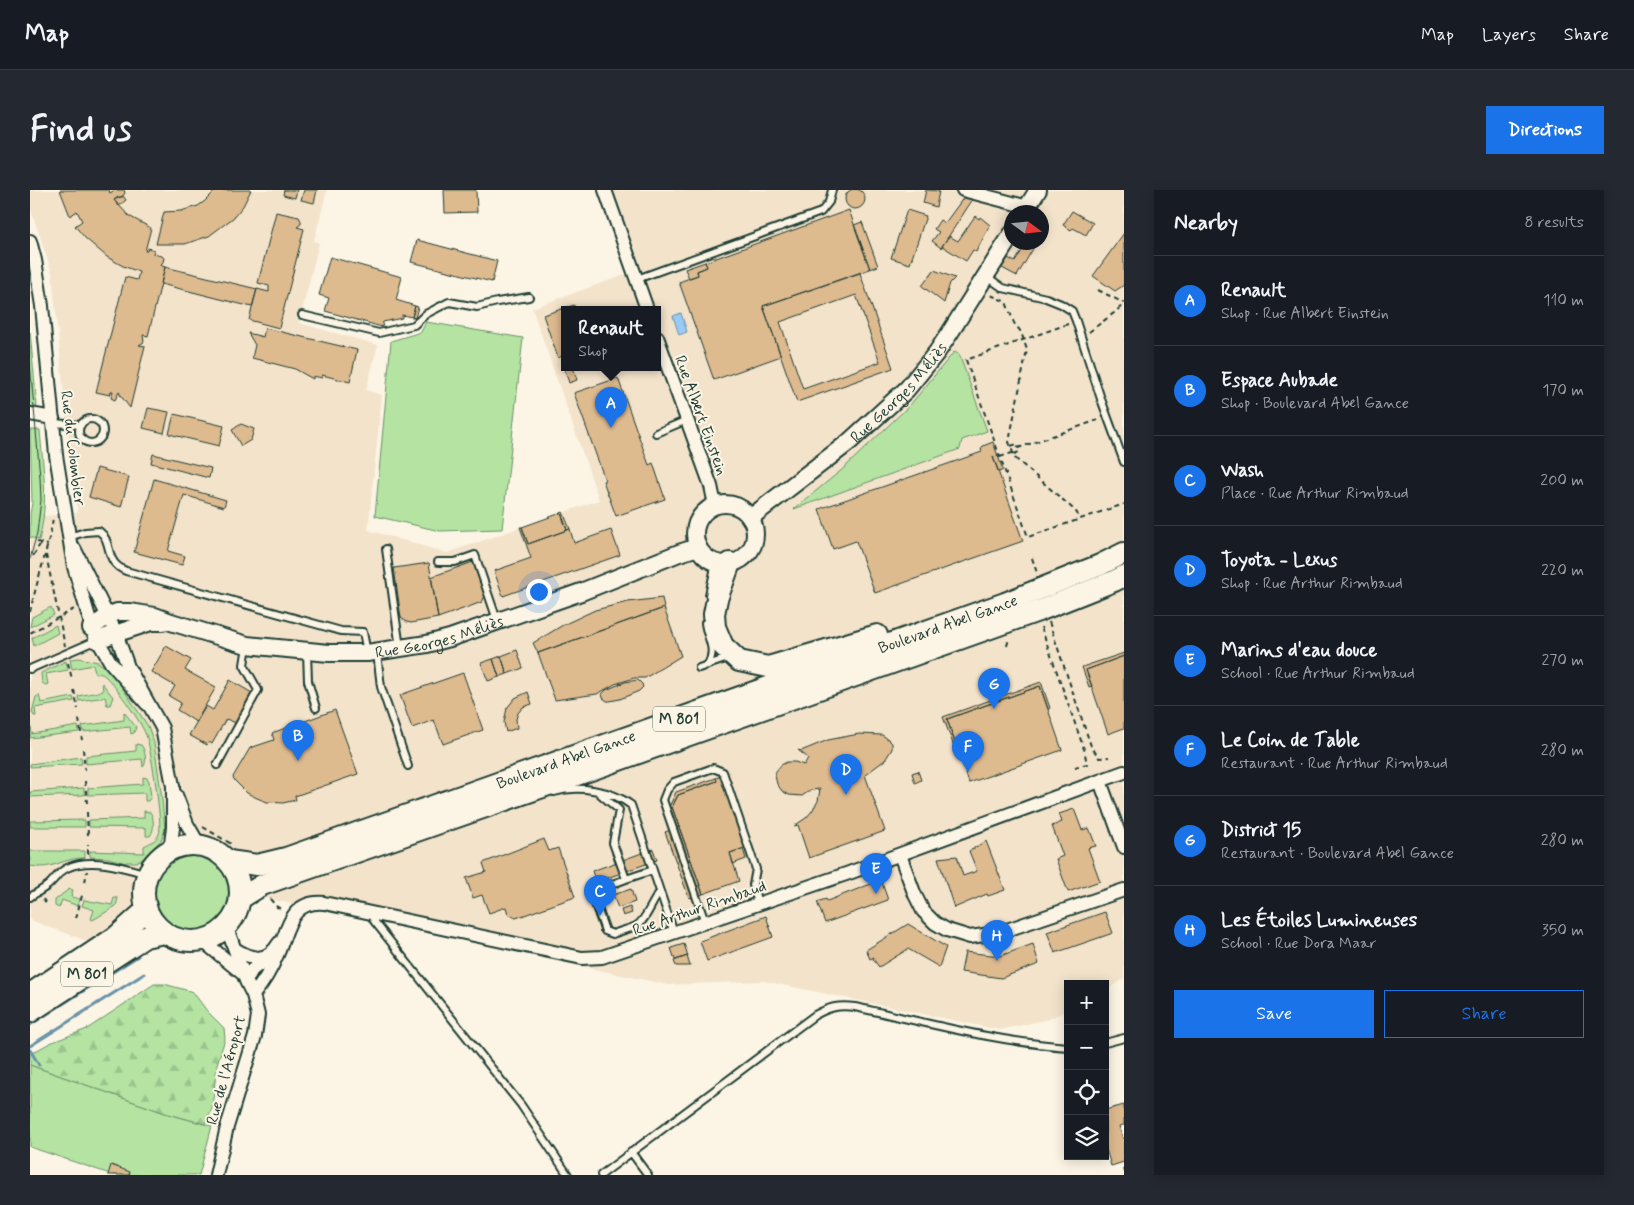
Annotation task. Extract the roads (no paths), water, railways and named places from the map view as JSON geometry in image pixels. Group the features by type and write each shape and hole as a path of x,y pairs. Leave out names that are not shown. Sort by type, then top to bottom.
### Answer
{"main road":[{"name":"Boulevard Abel Gance","path":"231,853 257,865 286,858 1005,603 1100,565 1124,553"},
{"path":"723,563 722,582 714,614 718,637 733,657 768,667 910,626 1005,603"},
{"name":"Boulevard Abel Gance","path":"241,898 262,885 1041,610 1124,576"},
{"path":"199,845 181,846 161,856 147,874 144,892 146,910 153,923 164,933 183,941 203,941 216,936 228,928 237,914 241,898 239,878 231,853"},
{"name":"M 801","path":"199,845 231,853"},
{"name":"M 801","path":"30,994 117,936 146,910"},
{"name":"M 801","path":"30,1012 144,937 164,933"}],"street":[{"path":"605,190 646,306"},
{"path":"963,190 1010,205"},
{"path":"1029,205 1038,190"},
{"name":"Rue du Colombier","path":"30,241 42,306 56,455 74,567 94,634 111,663 147,704"},
{"name":"Rue Georges Méliès","path":"750,518 849,442 907,389 937,352 1004,247"},
{"name":"Rue Albert Einstein","path":"661,348 715,505"},
{"path":"30,414 53,420"},
{"path":"725,503 735,505 744,510 750,518 755,530 754,543 747,554 739,560 723,563 702,554 694,535 697,522 704,512 715,505 725,503"},
{"name":"Rue du Colombier","path":"70,539 116,633 128,667 162,728 173,786 187,824 199,845"},
{"name":"Rue Georges Méliès","path":"94,634 108,616 117,612 130,612 154,616 247,645 307,651 372,652 400,649 450,638 581,592 698,547"},
{"name":"Rue Georges Méliès","path":"94,634 116,633 151,622 170,622"},
{"name":"Rue Arthur Rimbaud","path":"253,995 278,954 290,919 305,906 311,904 324,903 582,958 602,957 672,928 705,922 758,904 1124,772"},
{"path":"1100,781 1124,847"},
{"name":"Rue du Colombier","path":"170,851 173,828 173,786"},
{"path":"900,854 923,911 935,923 947,930 970,937 998,934 1124,890"},
{"name":"Rue de l'Aéroport","path":"216,1175 227,1128 256,1028 257,1009 228,928"},
{"name":"Rue Arthur Rimbaud","path":"245,978 252,970 267,960 284,934"},
{"name":"Rue de l'Aéroport","path":"203,941 245,978"},
{"path":"235,949 248,957 258,958 274,950"}],"lane":[{"path":"637,279 821,212 830,202 832,190"},
{"path":"986,276 1003,288 1046,298 1072,311 1124,462"},
{"path":"302,315 379,333 414,325 426,314 449,302 477,307 529,297"},
{"path":"53,420 81,425"},
{"path":"656,433 687,420"},
{"path":"70,539 85,532 99,531 105,538 113,561 118,567 126,571 341,631 363,632 372,652 381,687 408,766"},
{"path":"386,548 400,649"},
{"path":"438,562 455,562 475,555 497,621"},
{"path":"708,600 723,563"},
{"path":"705,614 706,631 712,649 708,665"},
{"path":"30,669 94,634"},
{"path":"217,765 258,690 244,665 247,645"},
{"path":"307,651 308,681 316,708"},
{"path":"699,668 733,657"},
{"path":"705,922 663,800 667,790 674,782 713,768 723,772 756,869 754,885 758,904"},
{"path":"548,794 557,791 583,789 621,797 632,805 672,928"},
{"path":"598,792 619,810 613,843 626,879"},
{"path":"479,809 522,803"},
{"path":"30,897 48,886 58,874 68,868 87,864 106,864 147,874"},
{"path":"653,870 597,890 595,902 605,930 613,934 637,926 642,921 654,898 660,892"},
{"path":"370,913 374,922 521,1104 568,1175"},
{"path":"601,1175 815,1015 829,1007 855,1007 992,1036 1064,1047"},
{"path":"1109,1042 1124,1038"},
{"path":"631,1152 648,1175"}],"water":[{"path":"681,313 687,332 679,335 673,316"}],"waterway":[{"path":"30,1025 138,956"},
{"path":"30,1046 144,974"},
{"path":"30,1050 39,1065"}],"tram line":[{"path":"30,362 41,500 37,533 30,559"}],"place":[{"name":"Renault","path":"611,428"},
{"name":"District 15","path":"994,709"},
{"name":"Espace Aubade","path":"298,761"},
{"name":"Le Coin de Table","path":"968,772"},
{"name":"Toyota - Lexus","path":"846,795"},
{"name":"Marins d'eau douce","path":"876,894"},
{"name":"Wash","path":"600,916"},
{"name":"Les Étoiles Lumineuses","path":"997,961"}]}
